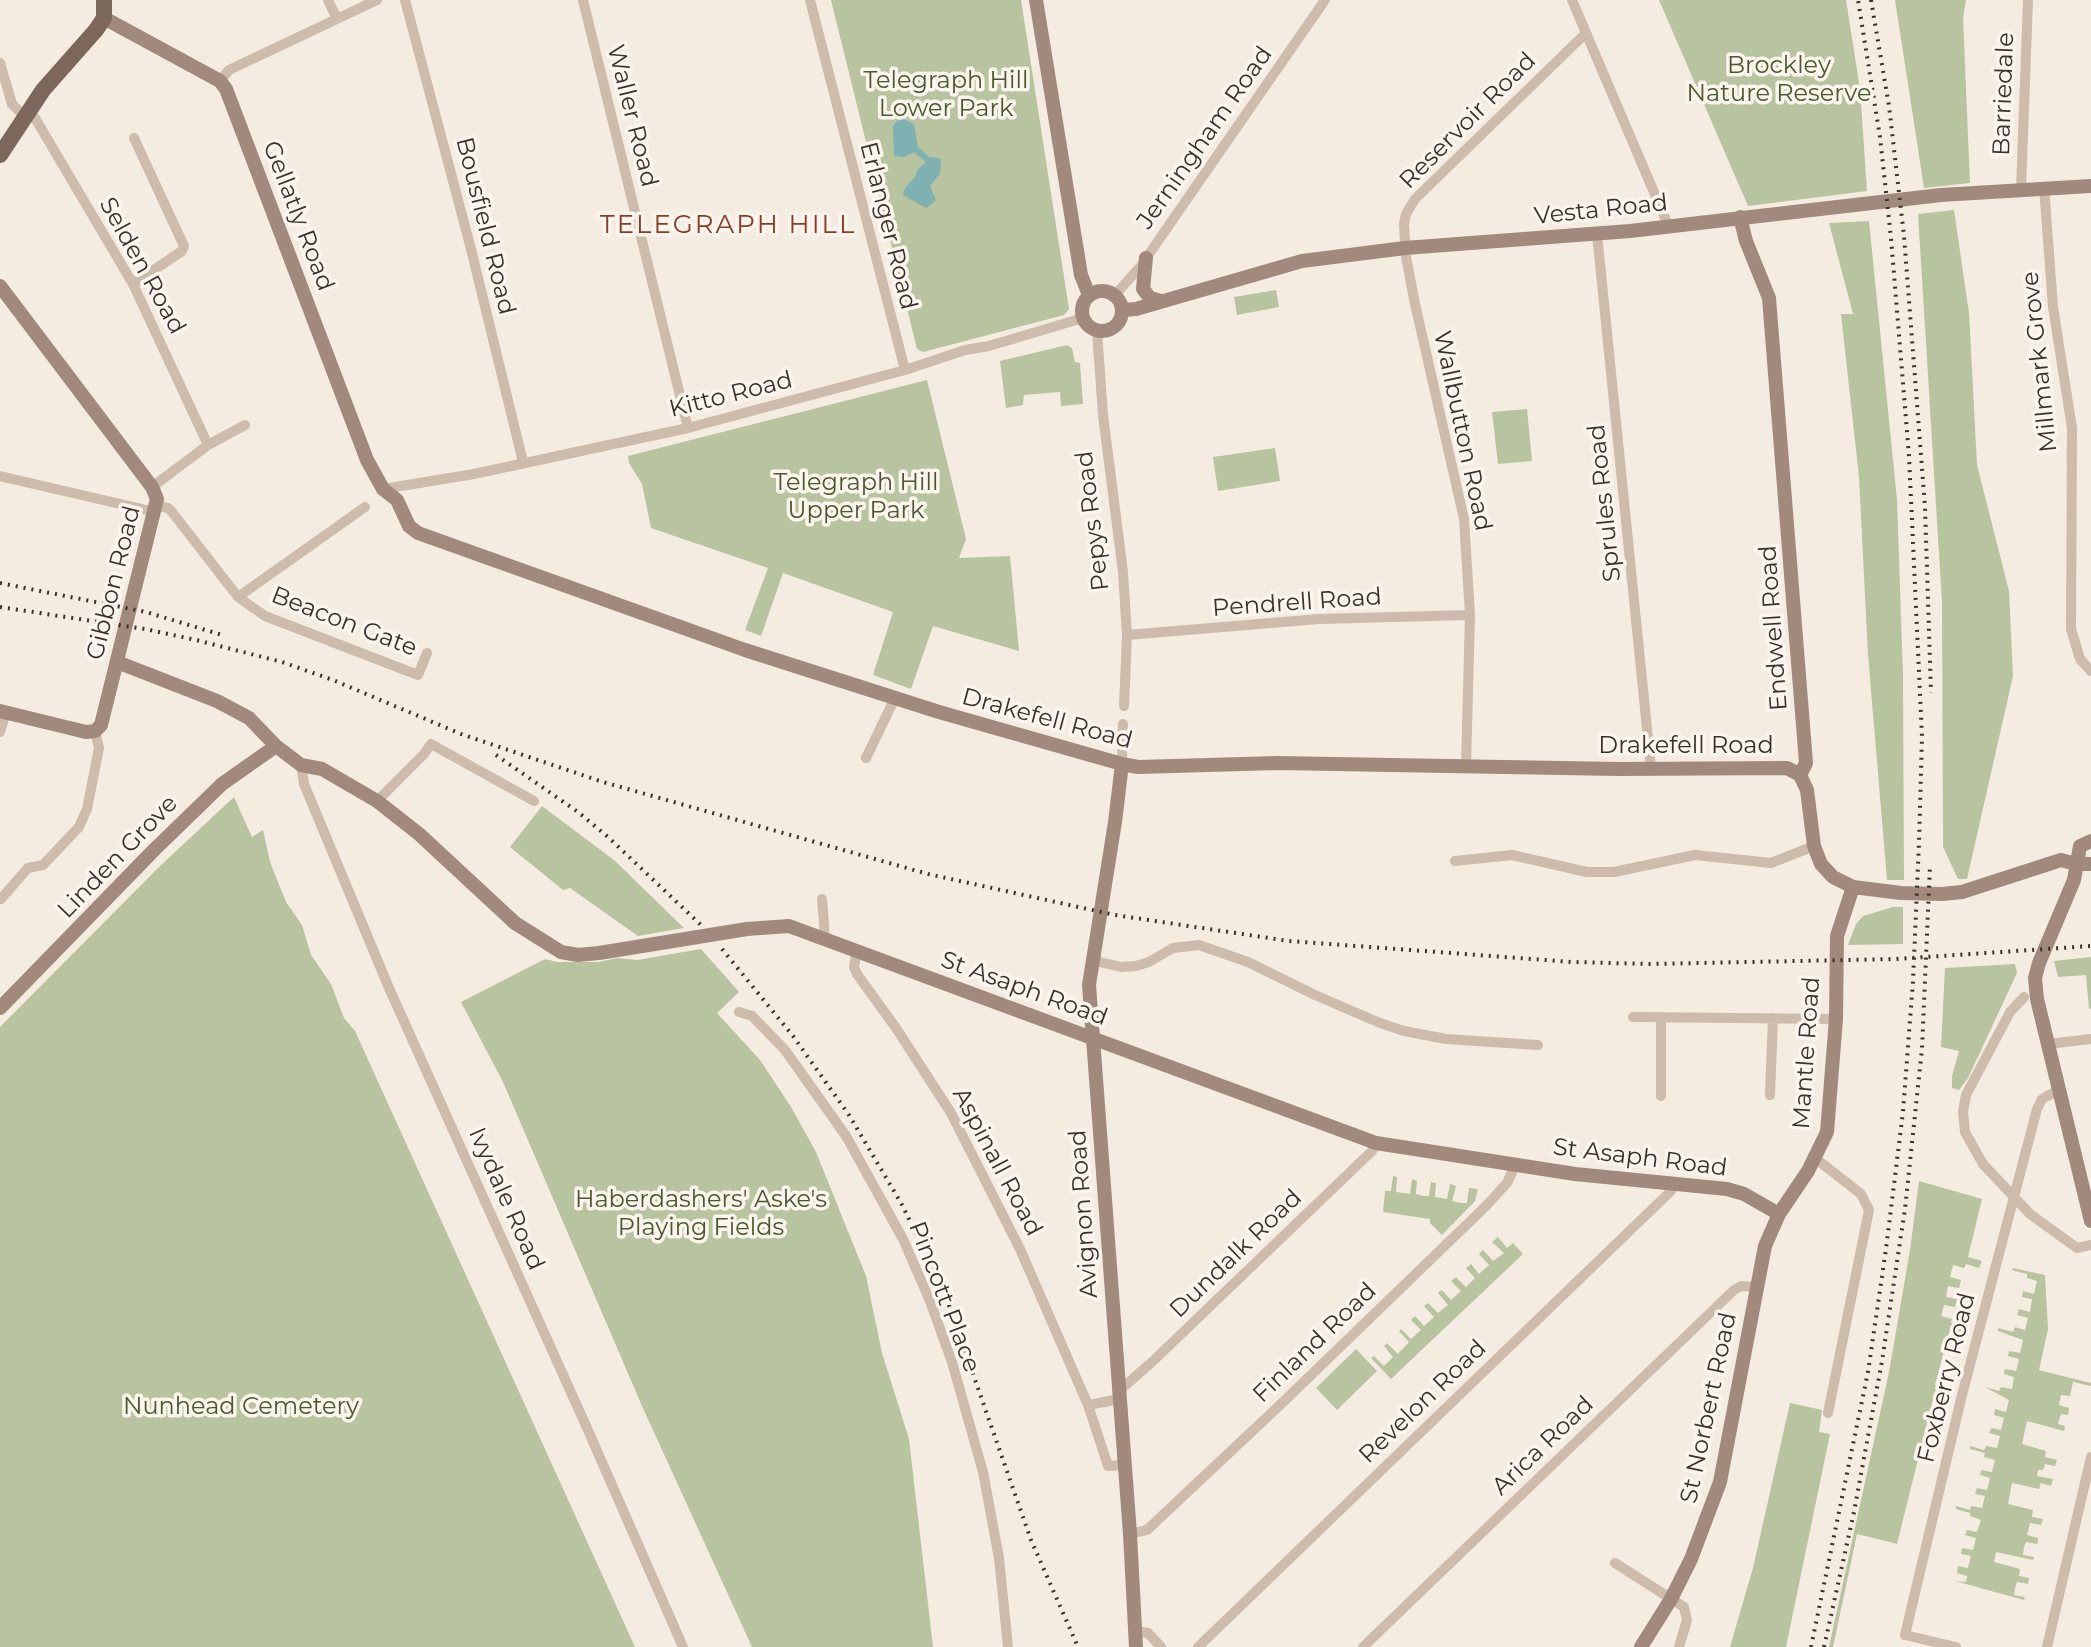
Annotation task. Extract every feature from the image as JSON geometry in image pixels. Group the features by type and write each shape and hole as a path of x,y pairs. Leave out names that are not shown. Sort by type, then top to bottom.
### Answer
{"main road":[{"path":"0,155 43,90 104,18 104,0"}],"street":[{"path":"328,0 337,19"},
{"path":"104,18 220,81 229,70 377,0"},
{"name":"Bousfield Road","path":"405,0 523,462"},
{"name":"Waller Road","path":"583,0 688,428"},
{"name":"Erlanger Road","path":"810,0 905,370"},
{"path":"1036,0 1081,275 1089,295"},
{"name":"Jerningham Road","path":"1114,296 1146,258 1325,0"},
{"path":"1572,0 1668,225"},
{"name":"Barriedale","path":"2021,189 2028,0"},
{"name":"Reservoir Road","path":"1405,248 1404,224 1410,204 1585,34"},
{"name":"Selden Road","path":"0,63 12,104 35,118 133,284 208,445"},
{"name":"Gellatly Road","path":"220,81 226,89 367,460 383,489"},
{"path":"133,284 178,255 184,246 134,138"},
{"name":"Vesta Road","path":"1122,310 1302,261 1405,248 1597,234 1941,195 2091,186"},
{"name":"Millmark Grove","path":"2044,187 2053,307 2072,428 2071,629 2080,659 2091,671"},
{"name":"Endwell Road","path":"1740,217 1746,241 1769,298 1806,763 1800,775 1807,790 1814,846 1821,864 1833,877 1853,887 1942,894 1974,889 2061,860 2084,864"},
{"name":"Sprules Road","path":"1597,234 1651,768"},
{"name":"Wallbutton Road","path":"1405,248 1464,519 1470,615 1466,766"},
{"path":"1146,258 1143,289 1150,298 1161,301"},
{"name":"Gibbon Road","path":"0,286 156,493 155,509 101,725 95,731 99,748 91,810 43,865 28,868 1,899"},
{"path":"1097,292 1114,296 1122,310 1119,323 1113,328 1097,331 1090,328 1083,318 1083,305 1089,295 1097,292"},
{"name":"Kitto Road","path":"383,489 474,474 688,428 1083,318"},
{"name":"Pepys Road","path":"1097,331 1103,415 1123,572 1127,635 1124,706"},
{"path":"152,487 208,445 245,425"},
{"path":"0,476 155,509 162,506 172,512 238,597 365,507"},
{"name":"Drakefell Road","path":"383,489 397,500 409,526 418,533 745,650 895,698 1122,764 1138,767 1335,763 1787,768 1800,775"},
{"name":"Beacon Gate","path":"238,597 265,616 418,675 427,653"},
{"name":"Pendrell Road","path":"1127,635 1319,619 1470,615"},
{"name":"St Asaph Road","path":"117,662 222,703 249,718 276,746 301,765 322,769 377,801 419,834 515,923 550,947 578,955 747,929 789,926 1376,1143 1515,1166 1727,1189 1744,1194 1779,1214"},
{"path":"866,758 895,698"},
{"path":"0,732 3,712 86,732 95,731"},
{"path":"1122,764 1123,724"},
{"path":"377,801 431,744 534,801"},
{"name":"Linden Grove","path":"0,1008 222,784 276,746"},
{"name":"Avignon Road","path":"1122,764 1089,985 1136,1647"},
{"name":"Ivydale Road","path":"301,765 304,784 389,988 683,1647"},
{"path":"2091,841 2080,846 2084,864 2074,880 2035,978 2037,999 2091,1221"},
{"path":"1455,861 1512,855 1587,872 1614,872 1695,855 1771,863 1814,846"},
{"name":"Mantle Road","path":"1779,1214 1815,1158 1827,1132 1836,1019 1837,936 1853,887"},
{"path":"822,899 825,938"},
{"path":"1091,960 1121,967 1136,966 1173,948 1199,945 1248,962 1315,995 1404,1031 1446,1039 1538,1045"},
{"name":"Aspinall Road","path":"857,950 854,967 857,974 951,1113 985,1177 1088,1405 1108,1466 1124,1465"},
{"path":"2024,997 2010,1012 1966,1095 1964,1129 1983,1164 2030,1214 2077,1248 2091,1245"},
{"name":"Pincott Place","path":"739,1012 752,1016 785,1050 846,1136 903,1239 930,1301 952,1362 983,1472 999,1558 1008,1647"},
{"path":"1633,1017 1836,1019"},
{"path":"1661,1017 1661,1096"},
{"path":"1770,1095 1773,1018"},
{"path":"2048,1044 2091,1039"},
{"name":"Foxberry Road","path":"1956,1647 1905,1635 2037,1109 2042,1099 2058,1090"},
{"name":"Dundalk Road","path":"1120,1394 1372,1151 1376,1143"},
{"path":"1815,1158 1861,1194 1869,1210 1828,1413"},
{"name":"Finland Road","path":"1130,1534 1147,1530 1280,1405 1486,1206 1507,1183 1515,1166"},
{"name":"Revelon Road","path":"1198,1647 1671,1191 1672,1183"},
{"name":"St Norbert Road","path":"1641,1647 1671,1599 1700,1538 1720,1482 1765,1246 1779,1214"},
{"name":"Arica Road","path":"1363,1647 1734,1290 1741,1286 1756,1287"},
{"path":"1088,1405 1120,1394"},
{"path":"2047,1647 2091,1457"},
{"path":"1615,1563 1684,1607 1687,1613 1679,1647"},
{"path":"1136,1631 1148,1633 1161,1647"}],"green space":[{"name":"Telegraph Hill Lower Park","path":"831,0 1021,0 1069,309 1064,315 923,352 917,349"},
{"name":"Brockley Nature Reserve","path":"1659,0 1846,0 1860,89 1867,191 1748,206"},
{"path":"1895,0 1966,0 1963,18 1970,183 1924,188"},
{"path":"1954,210 1969,313 1977,465 2009,591 2013,676 1967,879 1958,879 1943,847 1942,602 1918,214"},
{"path":"1869,221 1897,500 1903,675 1904,880 1887,880 1868,655 1859,477 1841,314 1853,314 1829,223"},
{"path":"1276,290 1279,307 1237,315 1234,297"},
{"path":"1067,345 1072,348 1075,362 1080,363 1083,404 1061,406 1060,392 1024,395 1023,405 1006,408 1000,361"},
{"name":"Telegraph Hill Upper Park","path":"927,380 966,539 959,558 1010,556 1019,651 933,626 911,689 873,675 893,612 783,573 761,636 745,630 768,568 651,528 642,484 628,456"},
{"path":"1527,409 1532,461 1498,464 1492,412"},
{"path":"1275,448 1280,481 1218,491 1213,457"},
{"name":"Nunhead Cemetery","path":"234,797 252,837 263,830 270,862 286,902 302,925 311,955 331,984 344,1018 355,1031 635,1647 0,1647 0,1027 160,866"},
{"path":"542,806 614,860 684,928 638,936 570,888 563,890 510,847"},
{"path":"1903,907 1903,944 1848,945 1856,924 1863,916"},
{"name":"Haberdashers' Aske's Playing Fields","path":"701,949 739,992 717,1013 760,1060 791,1107 816,1152 866,1276 882,1353 909,1439 933,1647 752,1647 642,1406 503,1082 461,1002 545,959 557,962 599,962 617,958 637,960"},
{"path":"2091,957 2089,1009 2086,975 2058,977 2054,961"},
{"path":"2015,964 2017,973 1968,1078 1959,1090 1952,1088 1959,1051 1941,1047 1945,968"},
{"path":"1393,1176 1397,1177 1396,1192 1410,1194 1412,1179 1417,1181 1416,1194 1429,1196 1431,1182 1436,1183 1435,1197 1447,1199 1450,1184 1456,1186 1452,1201 1460,1203 1467,1203 1469,1188 1478,1189 1475,1201 1442,1235 1430,1219 1383,1212 1385,1191 1391,1191"},
{"path":"1919,1181 1982,1199 1968,1257 1982,1261 1979,1268 1966,1264 1964,1268 1953,1265 1950,1277 1961,1280 1959,1288 1948,1286 1946,1297 1957,1299 1955,1307 1944,1305 1941,1316 1965,1327 1963,1334 1949,1332 1935,1385 1950,1389 1949,1394 1935,1391 1897,1544 1857,1534 1833,1647 1829,1647 1889,1372"},
{"path":"1498,1237 1507,1248 1513,1243 1523,1254 1391,1379 1371,1358 1374,1356 1384,1366 1393,1357 1384,1346 1387,1343 1398,1354 1409,1342 1399,1331 1401,1329 1411,1339 1421,1330 1411,1320 1415,1316 1424,1326 1434,1317 1424,1306 1428,1303 1438,1313 1448,1305 1438,1293 1442,1290 1451,1300 1461,1291 1451,1281 1456,1277 1466,1287 1475,1278 1466,1268 1471,1264 1479,1274 1489,1265 1479,1254 1483,1250 1493,1261 1504,1253 1492,1242"},
{"path":"2013,1268 2045,1275 2048,1329 2039,1370 2091,1383 2091,1386 2073,1382 2070,1396 2061,1395 2059,1405 2069,1408 2068,1415 2061,1414 2058,1424 2065,1426 2064,1431 2027,1421 2022,1444 2046,1451 2045,1457 2057,1460 2055,1466 2045,1464 2043,1470 2038,1470 2037,1476 2053,1479 2051,1486 2041,1483 2039,1489 2012,1483 2008,1504 2033,1510 2032,1517 2043,1519 2041,1525 2030,1523 2027,1535 2038,1538 2037,1544 2026,1542 2024,1547 2023,1555 2034,1557 2033,1560 1996,1552 1994,1562 2020,1569 2019,1576 2029,1578 2028,1584 2017,1582 2015,1588 2014,1595 2025,1597 2024,1600 1955,1581 1966,1582 1967,1576 1957,1573 1958,1566 1968,1568 1971,1556 1961,1554 1962,1548 1973,1550 1976,1538 1965,1535 1967,1530 1977,1532 1981,1520 1956,1509 1956,1506 1970,1510 1971,1506 1982,1508 1985,1496 1975,1494 1977,1488 1987,1490 1990,1478 1980,1475 1981,1470 1992,1472 1995,1460 1984,1457 1985,1453 1970,1449 1970,1446 1984,1450 1986,1446 1997,1448 2000,1436 1989,1433 1991,1428 2001,1430 2004,1418 1994,1415 1995,1409 2006,1412 2009,1400 1985,1387 1999,1391 2001,1387 2012,1389 2014,1377 2004,1372 2005,1369 2016,1371 2019,1359 2008,1356 2009,1351 2020,1353 2023,1340 1998,1331 1998,1328 2013,1332 2015,1327 2025,1330 2028,1318 2017,1315 2019,1309 2030,1312 2032,1299 2022,1297 2023,1291 2034,1294 2037,1281"},
{"path":"1356,1349 1377,1371 1337,1410 1316,1388"},
{"path":"1790,1403 1822,1410 1819,1432 1830,1434 1786,1647 1730,1647 1753,1568"}],"water":[{"path":"904,119 914,124 918,147 929,157 941,161 940,174 930,186 936,200 926,208 903,195 918,169 926,162 914,152 904,157 894,156 893,126"}],"railway":[{"path":"1811,1647 1868,1372 1886,1249 1903,1112 1919,843 1922,737 1909,456 1880,137 1858,0"},
{"path":"1871,0 1889,106 1904,236 1925,507 1931,693"},
{"path":"0,583 146,612 222,635"},
{"path":"0,607 145,629 282,662 461,734 603,782 928,874 1115,915 1289,941 1572,962 1650,964 1896,959 2091,946"},
{"path":"496,755 578,812 702,926"},
{"path":"1824,1647 1854,1512 1882,1361 1905,1209 1922,1049 1930,865"},
{"path":"722,949 793,1036 849,1115 901,1203 943,1288 1031,1540 1078,1647"}],"district":[{"name":"TELEGRAPH HILL","path":"728,225"}]}
